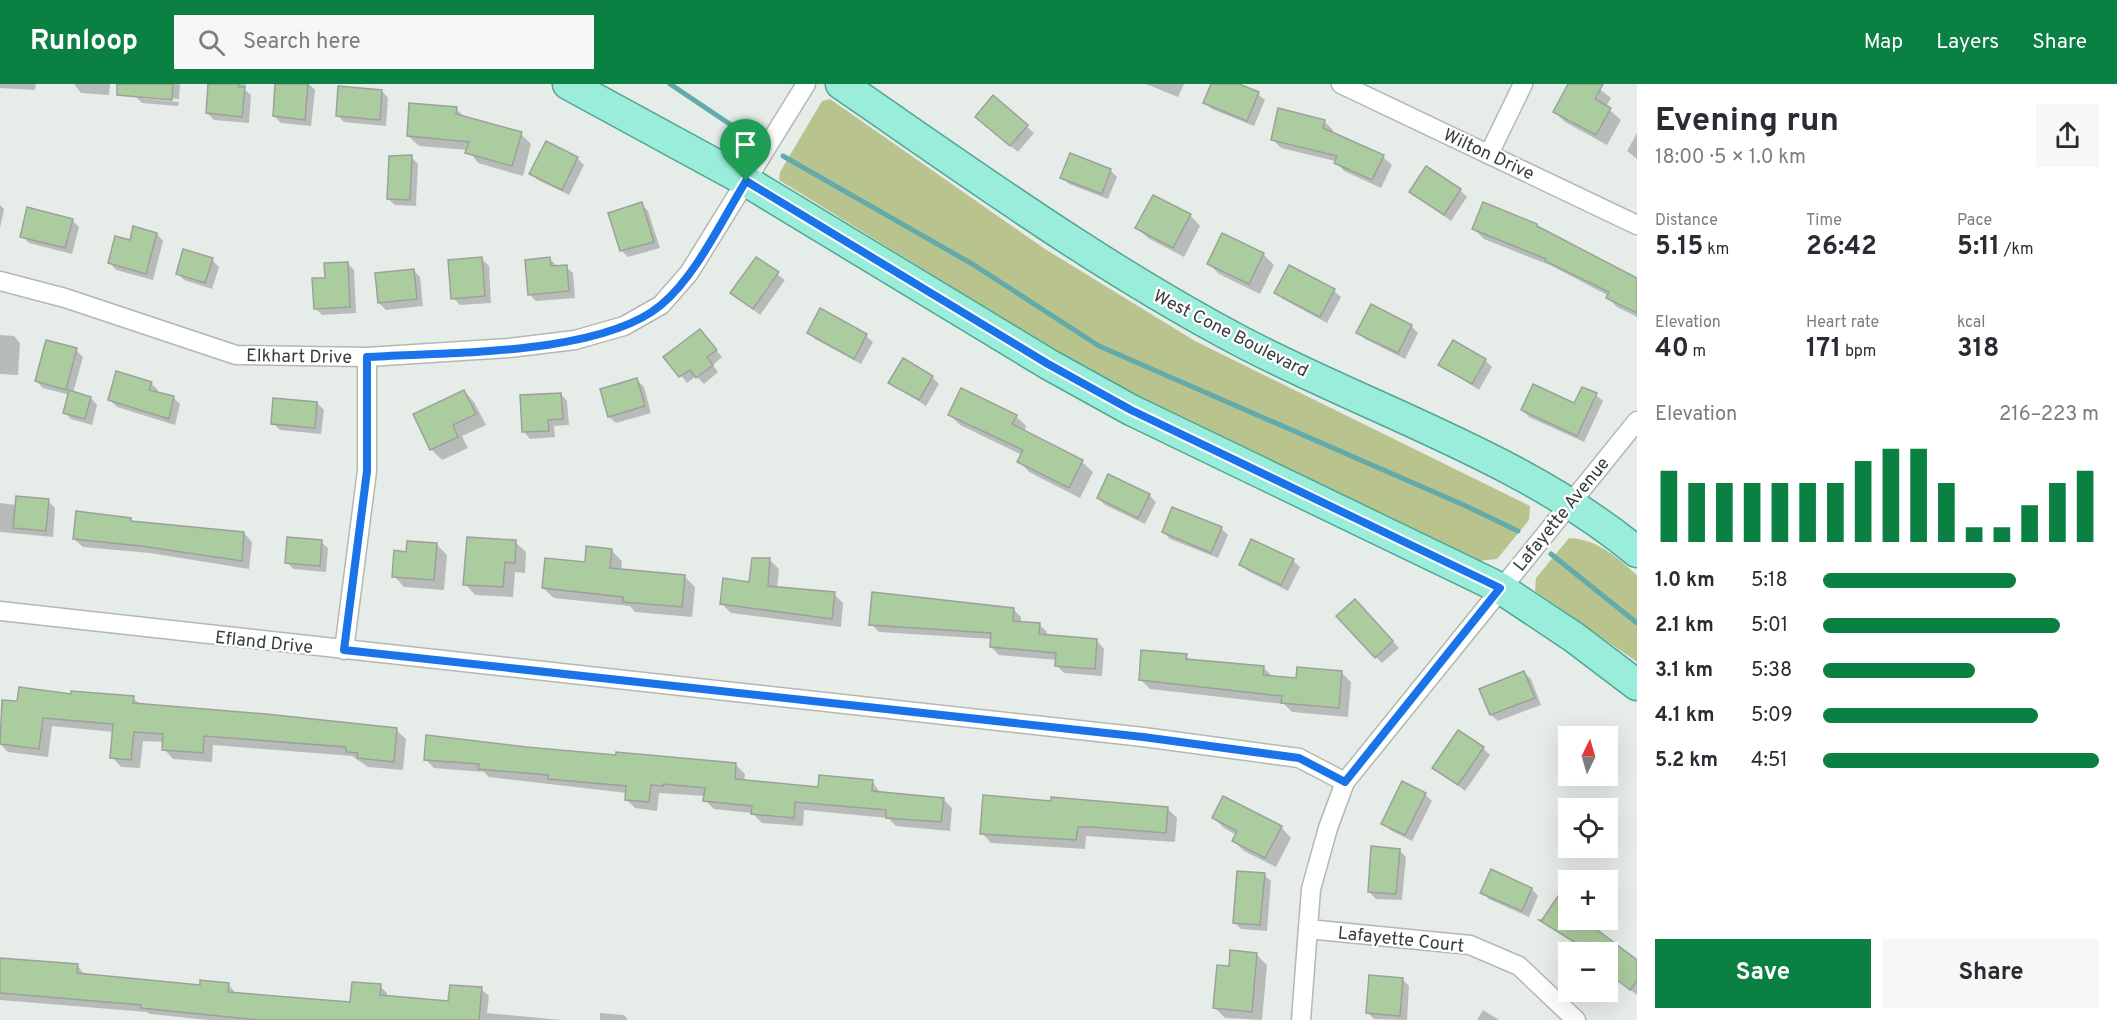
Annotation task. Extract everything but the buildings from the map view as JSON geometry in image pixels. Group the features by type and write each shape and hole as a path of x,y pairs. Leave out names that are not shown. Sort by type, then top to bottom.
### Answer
{"main road":[{"path":"568,84 746,181 1048,364 1131,410 1500,588 1575,638 1637,685"},
{"name":"West Cone Boulevard","path":"842,84 1140,286 1242,342 1437,435 1569,504 1637,552"}],"street":[{"name":"Elkhart Drive","path":"0,281 65,298 236,356 367,357 509,348 575,340 624,326 661,305 689,273 806,84"},
{"name":"Wilton Drive","path":"1341,84 1637,225"},
{"path":"1490,154 1523,84"},
{"path":"344,650 367,471 367,357"},
{"name":"Lafayette Avenue","path":"1301,1020 1311,889 1328,828 1345,782 1637,421"},
{"name":"Efland Drive","path":"0,611 1143,737 1299,758 1345,782"},
{"name":"Lafayette Court","path":"1308,929 1470,945 1519,966 1576,1020"}],"green space":[{"path":"830,99 1045,249 1195,341 1530,506 1529,520 1497,559 1479,561 1170,414 1075,363 779,180 780,172 822,101"},
{"path":"1569,538 1598,545 1637,575 1637,662 1535,591 1536,578"}],"waterway":[{"path":"670,84 746,135"},
{"path":"783,156 974,265 1099,346 1466,506 1518,531"},
{"path":"1551,554 1637,623"}],"route":[{"path":"746,181 951,303 1048,364 1131,410 1293,491 1500,588 1345,782 1299,758 1143,737 344,650 367,471 367,357 509,348 575,340 624,326 661,305 689,273 746,181"}]}
